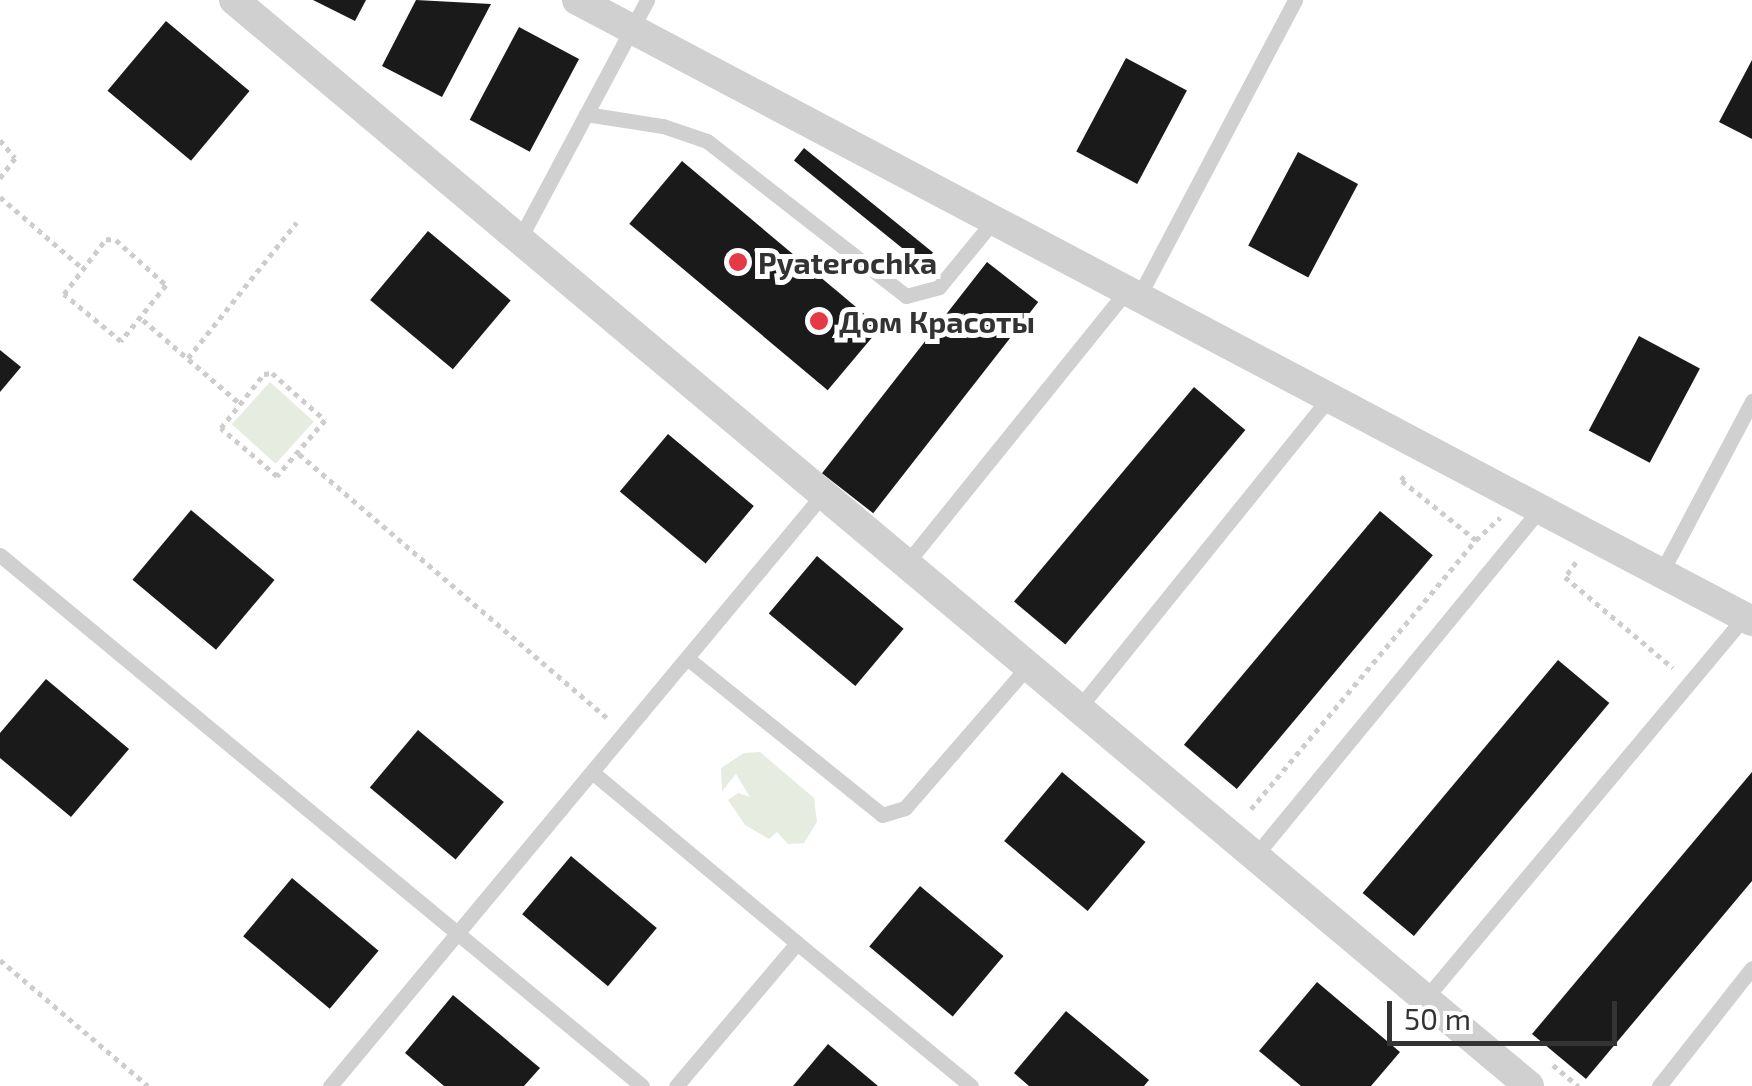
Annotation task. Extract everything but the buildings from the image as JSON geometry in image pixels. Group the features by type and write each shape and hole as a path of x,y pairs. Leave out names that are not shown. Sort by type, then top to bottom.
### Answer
{"street":[{"path":"234,0 1528,1086"},
{"path":"577,0 1748,619"}],"lane":[{"path":"519,240 647,0"},
{"path":"906,564 1133,293 1295,0"},
{"path":"586,114 663,126 708,141 906,296 938,287 994,220"},
{"path":"1078,708 1330,398"},
{"path":"1662,573 1752,401"},
{"path":"330,1086 823,494"},
{"path":"1255,856 1540,509"},
{"path":"0,555 642,1086"},
{"path":"1425,998 1748,619"},
{"path":"687,658 882,816 905,808 1028,666"},
{"path":"592,772 970,1086"},
{"path":"676,1086 797,942"},
{"path":"1659,1086 1752,968"}],"path":[{"path":"0,140 15,158 0,178"},
{"path":"0,198 81,267"},
{"path":"188,358 297,222"},
{"path":"106,240 116,240 166,285 124,340 115,340 64,294 81,267 106,240"},
{"path":"142,320 239,402"},
{"path":"264,374 275,374 324,418 282,474 272,474 222,430 239,402 264,374"},
{"path":"299,454 624,733"},
{"path":"1276,832 1249,808 1476,540 1400,480 1417,462"},
{"path":"1583,551 1565,577 1674,669 1686,654"},
{"path":"0,960 148,1086"},
{"path":"1549,1061 1578,1086"}],"shaded area":[{"path":"270,382 314,421 276,464 232,424"},
{"path":"760,752 814,798 817,822 804,843 788,844 777,832 769,839 745,825 728,800 738,793 750,797 736,774 722,791 721,768 744,753"}],"place":[{"name":"Pyaterochka","path":"738,262"},
{"name":"Дом Красоты","path":"819,321"}]}
